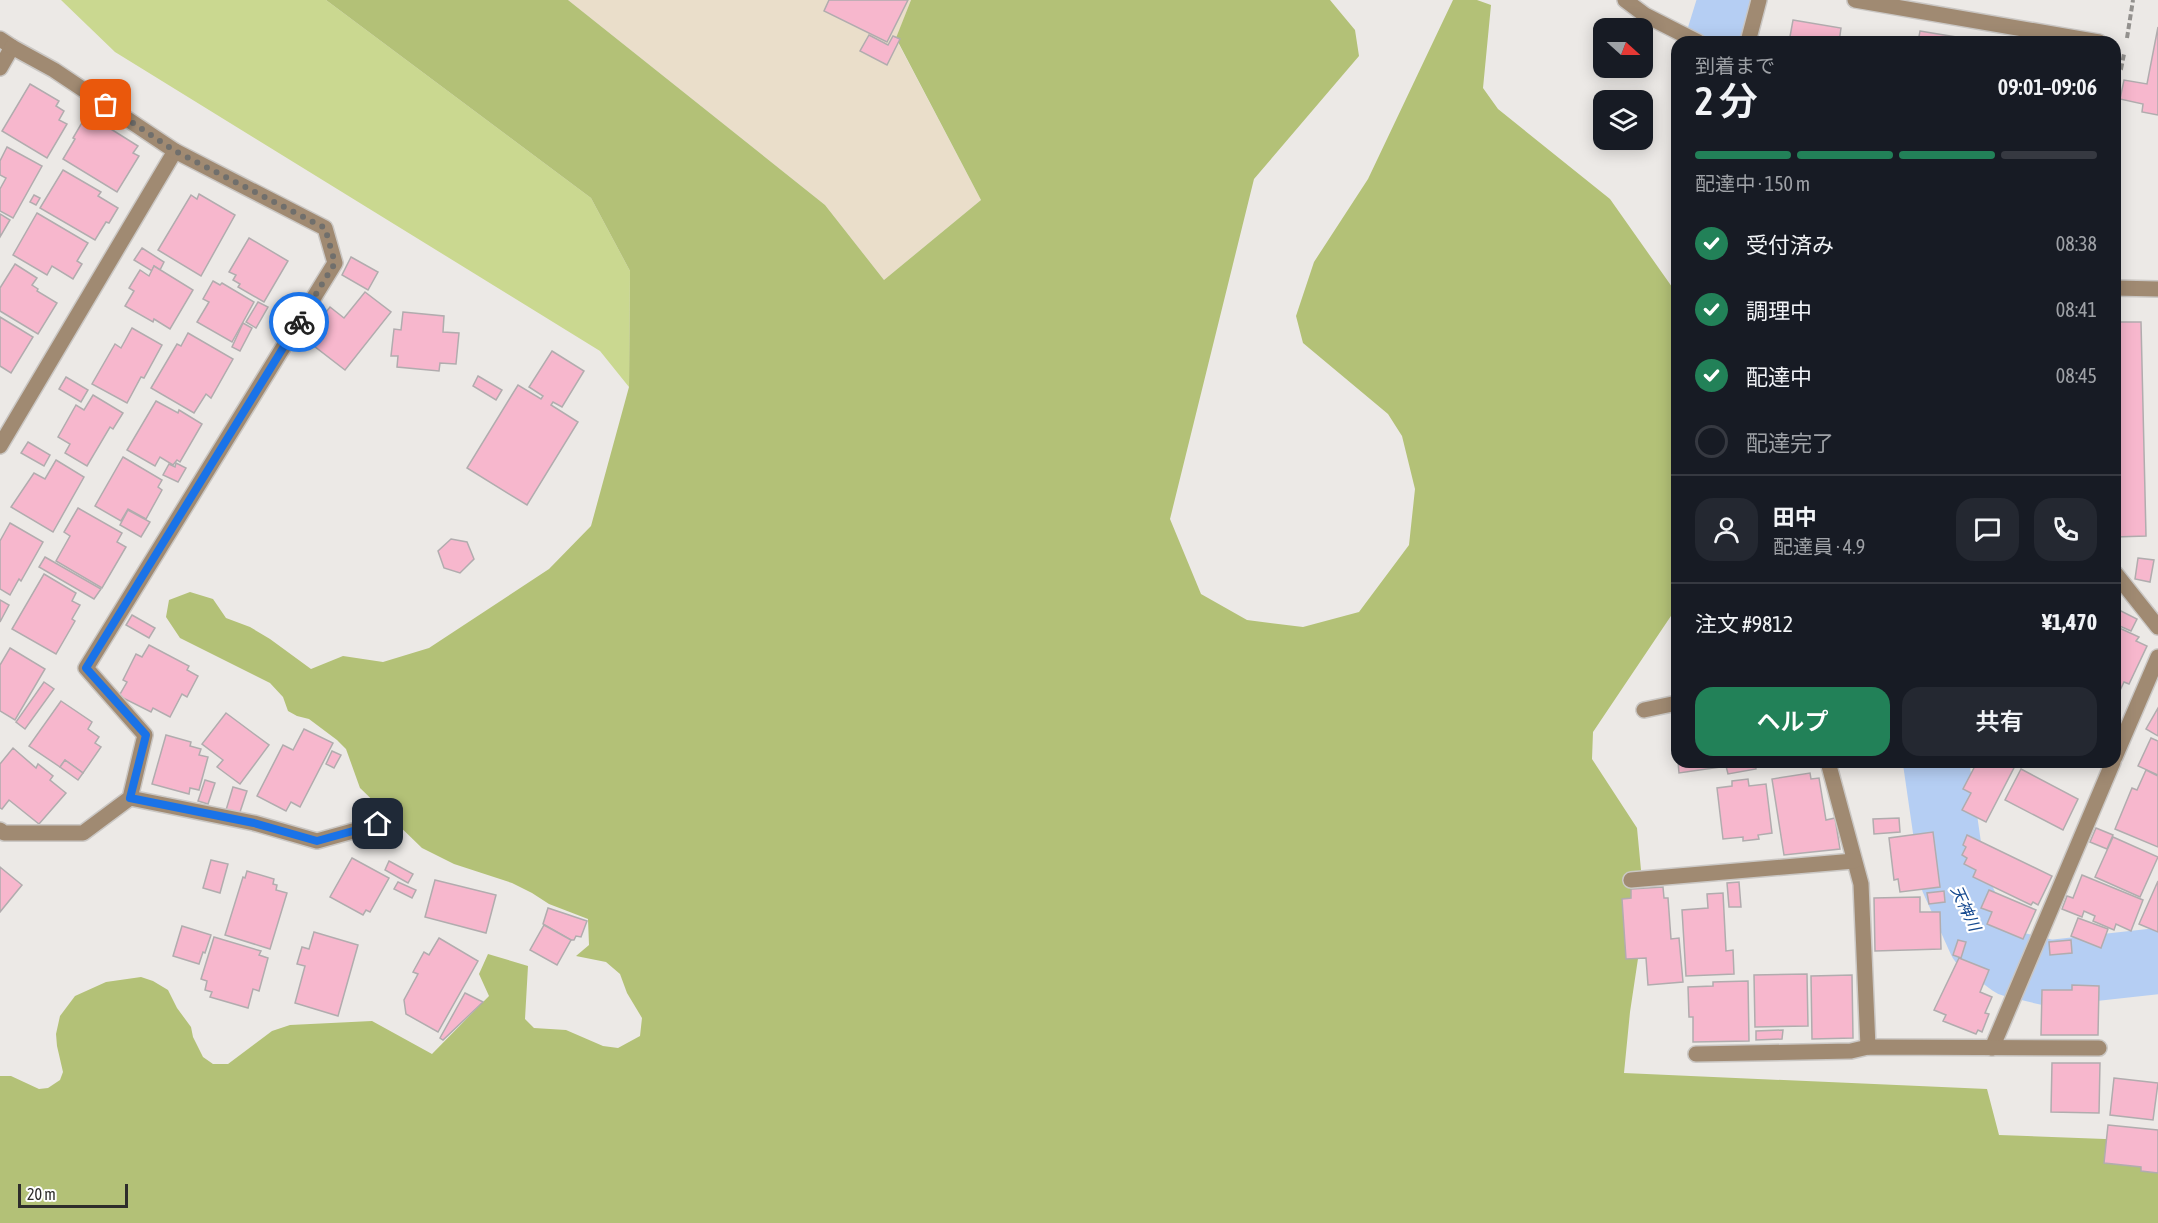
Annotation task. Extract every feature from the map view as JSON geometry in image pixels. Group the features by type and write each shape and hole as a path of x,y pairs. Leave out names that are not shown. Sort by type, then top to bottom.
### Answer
{"street":[{"path":"1625,0 1645,15 1686,36"},
{"path":"1750,36 1760,0"},
{"path":"1855,0 2064,36"},
{"path":"0,68 6,43 54,70 175,151 325,228 335,263 86,668 146,735 130,798 83,833 4,833 0,830"},
{"path":"0,446 175,151"},
{"path":"2121,288 2158,289"},
{"path":"2121,581 2158,627"},
{"path":"2121,743 2158,657"},
{"path":"1644,710 1671,704"},
{"path":"1830,768 1861,884 1868,1047"},
{"path":"1992,1048 2110,768"},
{"path":"130,798 254,823 317,841 378,824"},
{"path":"1631,880 1854,861"},
{"path":"1696,1054 1851,1051 1868,1047 2099,1048"}],"shaded area":[{"path":"568,0 911,0 896,39 981,200 884,280 825,205"}],"green space":[{"path":"61,0 326,0 591,198 630,271 629,387 600,351 115,52"},
{"path":"326,0 568,0 825,205 884,280 981,200 896,38 911,0 1330,0 1355,30 1359,56 1254,179 1170,519 1201,594 1247,620 1303,627 1359,612 1409,545 1415,489 1402,436 1388,414 1303,343 1296,316 1314,262 1368,179 1453,0 1477,0 1491,5 1483,88 1498,109 1610,199 1671,285 1671,616 1593,732 1592,759 1637,828 1645,912 1630,1012 1624,1073 1987,1089 1999,1135 2158,1141 2158,1223 0,1223 0,1076 11,1076 39,1089 48,1088 60,1080 63,1072 56,1034 60,1016 75,996 106,982 141,977 168,990 177,1008 191,1027 193,1037 203,1057 213,1064 228,1064 272,1031 290,1025 372,1021 432,1054 489,996 479,974 488,954 528,966 525,1019 534,1028 566,1030 603,1046 618,1048 640,1036 642,1018 627,993 620,974 606,962 576,956 589,945 588,919 549,904 512,883 454,864 422,848 360,788 346,749 337,740 309,719 288,711 283,697 270,683 180,638 166,617 169,600 190,592 213,599 226,618 250,627 270,639 311,669 343,656 383,662 429,648 549,569 591,526 629,387 630,271 591,198"}],"building":[{"path":"829,0 908,0 887,42 824,11"},
{"path":"1793,20 1841,28 1840,36 1790,36"},
{"path":"2158,27 2158,115 2142,112 2143,104 2121,99 2124,80 2147,84"},
{"path":"1920,31 1950,36 1919,36"},
{"path":"869,35 888,45 893,36 900,39 887,65 860,51"},
{"path":"30,84 59,101 56,106 64,111 59,120 67,124 47,158 2,131"},
{"path":"87,114 138,146 133,153 139,156 117,192 63,159"},
{"path":"7,147 42,166 13,218 0,211 0,189 6,178 0,175 0,161"},
{"path":"63,170 101,192 98,196 118,208 95,240 40,208"},
{"path":"199,194 235,215 201,276 158,250 191,195 197,199"},
{"path":"34,195 40,198 36,205 30,202"},
{"path":"37,213 88,243 77,261 82,264 73,279 52,266 47,275 13,255"},
{"path":"0,214 10,220 0,237"},
{"path":"249,238 288,261 264,302 238,287 240,284 233,280 236,275 229,272"},
{"path":"142,248 164,262 160,270 154,266 152,271 134,260"},
{"path":"351,257 378,272 368,290 342,275"},
{"path":"15,264 37,278 32,285 38,289 37,291 57,303 38,334 0,311 0,288"},
{"path":"154,266 193,290 170,329 125,306 134,291 129,288 140,270 149,276"},
{"path":"213,281 220,285 222,283 254,302 232,342 197,322 209,302 203,299"},
{"path":"365,292 391,312 345,370 305,339 330,307 344,318"},
{"path":"258,302 268,307 256,328 246,322"},
{"path":"403,312 444,316 443,332 459,333 456,364 440,363 439,371 397,367 398,356 391,356 394,329 401,330"},
{"path":"0,317 33,337 11,373 0,366"},
{"path":"2121,322 2141,322 2146,536 2121,537"},
{"path":"243,323 252,328 240,351 232,347"},
{"path":"132,328 162,345 127,403 92,384 115,344 121,348"},
{"path":"188,333 233,359 211,398 206,394 194,413 151,388 177,344 181,346"},
{"path":"552,351 584,371 562,407 553,402 551,405 578,422 527,505 467,468 518,385 541,399 543,396 529,387"},
{"path":"478,376 502,390 496,400 473,386"},
{"path":"66,377 88,390 81,402 59,389"},
{"path":"93,395 123,413 113,429 110,427 87,466 65,453 70,444 58,437 76,405 84,410"},
{"path":"156,401 178,413 179,410 202,424 180,462 177,460 173,465 160,457 155,466 127,450"},
{"path":"28,442 50,455 44,466 21,453"},
{"path":"123,457 162,480 158,487 162,490 146,519 128,509 121,521 95,506"},
{"path":"56,460 84,477 53,532 11,507 34,473 45,479"},
{"path":"176,463 186,468 178,482 163,475 169,464 175,467"},
{"path":"78,508 122,533 117,542 126,547 102,588 56,561 70,536 64,532"},
{"path":"128,510 150,522 141,537 120,525"},
{"path":"10,523 43,542 21,581 19,579 10,595 0,589 0,541"},
{"path":"451,539 467,542 474,559 460,573 444,568 438,551"},
{"path":"45,557 101,589 94,599 39,567"},
{"path":"2138,558 2154,560 2150,582 2135,579"},
{"path":"44,574 76,593 72,601 80,605 72,619 75,621 56,654 12,629"},
{"path":"0,600 9,605 0,622"},
{"path":"2121,611 2137,619 2131,631 2121,627"},
{"path":"132,615 155,628 149,638 126,625"},
{"path":"2121,629 2139,637 2136,641 2147,646 2129,684 2124,682 2121,688"},
{"path":"149,645 189,666 187,670 198,676 187,697 182,694 170,717 153,708 151,712 119,696 127,682 123,680 136,654 142,657"},
{"path":"10,648 45,669 15,720 0,711 0,665"},
{"path":"44,682 54,689 25,729 16,722"},
{"path":"61,701 92,722 88,729 99,737 95,743 101,747 83,773 65,760 60,767 29,746"},
{"path":"2158,708 2158,736 2146,729"},
{"path":"226,713 269,745 240,784 217,767 223,760 202,744"},
{"path":"304,729 333,743 300,807 291,802 286,811 257,796 283,745 293,750"},
{"path":"166,735 191,742 190,746 201,749 199,755 208,757 199,790 190,788 189,794 152,784"},
{"path":"2151,738 2158,741 2158,775 2138,766"},
{"path":"13,748 36,768 38,764 53,776 50,780 66,793 39,824 9,800 2,809 0,808 0,764"},
{"path":"332,751 341,755 334,768 326,764"},
{"path":"65,760 83,773 78,780 60,767"},
{"path":"1679,768 1713,768 1679,773"},
{"path":"1726,768 1756,768 1756,769 1728,774"},
{"path":"1974,768 2014,768 1986,822 1962,810 1971,793 1963,789"},
{"path":"2021,769 2078,799 2063,830 2005,800"},
{"path":"2146,770 2158,776 2158,847 2115,829 2132,788 2137,790"},
{"path":"1810,773 1811,779 1819,778 1826,820 1835,818 1840,849 1784,855 1772,779"},
{"path":"1748,779 1749,786 1766,784 1772,833 1758,835 1759,839 1743,841 1743,837 1723,839 1717,788 1732,786 1732,781"},
{"path":"205,780 215,783 208,804 198,801"},
{"path":"233,787 247,791 239,815 226,810"},
{"path":"1899,818 1900,832 1874,834 1873,819"},
{"path":"2096,828 2113,835 2107,849 2090,842"},
{"path":"1933,832 1940,887 1900,892 1898,879 1894,880 1889,838"},
{"path":"1967,835 2052,876 2038,905 2033,902 2031,905 1973,877 1976,870 1964,864 1967,858 1962,855 1966,847 1963,845"},
{"path":"2113,837 2158,857 2140,897 2095,877"},
{"path":"352,858 389,878 370,912 366,910 363,915 330,897"},
{"path":"211,860 228,864 220,893 203,888"},
{"path":"389,861 413,874 408,883 385,870"},
{"path":"0,867 22,885 0,912"},
{"path":"247,871 274,879 273,884 277,885 276,890 287,893 270,949 225,935 243,877 245,878"},
{"path":"2082,875 2143,900 2131,931 2116,924 2114,930 2093,921 2095,916 2084,911 2082,917 2062,909 2067,896 2073,898"},
{"path":"435,880 496,895 486,933 425,917"},
{"path":"2158,881 2158,932 2139,924"},
{"path":"398,882 416,890 412,898 394,889"},
{"path":"1739,882 1741,907 1729,907 1727,883"},
{"path":"1663,887 1664,898 1668,898 1671,939 1679,938 1683,982 1648,985 1646,958 1626,959 1622,899 1631,898 1631,889"},
{"path":"1989,890 2036,910 2023,939 1987,924 1992,912 1981,908"},
{"path":"1944,891 1945,902 1929,904 1927,893"},
{"path":"1723,893 1726,951 1733,950 1734,974 1686,976 1682,910 1708,908 1707,894"},
{"path":"1920,897 1920,912 1940,912 1941,949 1875,951 1874,898"},
{"path":"548,908 587,921 581,937 576,936 574,940 571,940 543,924"},
{"path":"2078,918 2108,929 2101,948 2071,936"},
{"path":"544,925 571,940 557,965 530,950"},
{"path":"182,926 211,935 199,964 173,956"},
{"path":"314,932 358,945 338,1016 295,1003 305,966 297,964 302,947 309,949"},
{"path":"214,937 261,951 259,955 268,958 259,991 253,989 248,1008 210,997 212,992 205,990 207,981 201,979"},
{"path":"439,938 478,961 438,1032 406,1014 404,1000 418,974 413,972 424,952 429,955"},
{"path":"1958,940 1966,942 1961,958 1953,955"},
{"path":"2071,940 2072,953 2050,955 2049,942"},
{"path":"1959,958 1989,970 1980,992 1992,997 1985,1013 1989,1014 1982,1032 1978,1030 1976,1034 1943,1021 1946,1015 1934,1010"},
{"path":"1807,974 1808,1026 1755,1027 1754,975"},
{"path":"1852,975 1853,1038 1812,1039 1811,976"},
{"path":"1748,981 1749,1041 1693,1042 1693,1017 1689,1017 1688,987 1713,986 1713,982"},
{"path":"2072,985 2099,986 2098,1035 2041,1035 2042,990 2072,990"},
{"path":"465,993 483,1002 443,1040 440,1038"},
{"path":"1783,1030 1782,1039 1756,1040 1756,1031"},
{"path":"2052,1063 2100,1063 2099,1113 2051,1112"},
{"path":"2114,1078 2158,1083 2153,1120 2110,1115"},
{"path":"2108,1125 2158,1130 2158,1173 2141,1171 2141,1167 2104,1163"}],"waterway":[{"name":"天神川","path":"1720,36 1731,0"},
{"name":"天神川","path":"1937,768 1953,879 1981,941 2012,964 2050,973 2158,961"}],"way so far":[{"path":"106,105 175,151 325,228 335,263 299,322"}],"route":[{"path":"299,322 86,668 146,735 130,798 254,823 317,841 378,824"}]}
